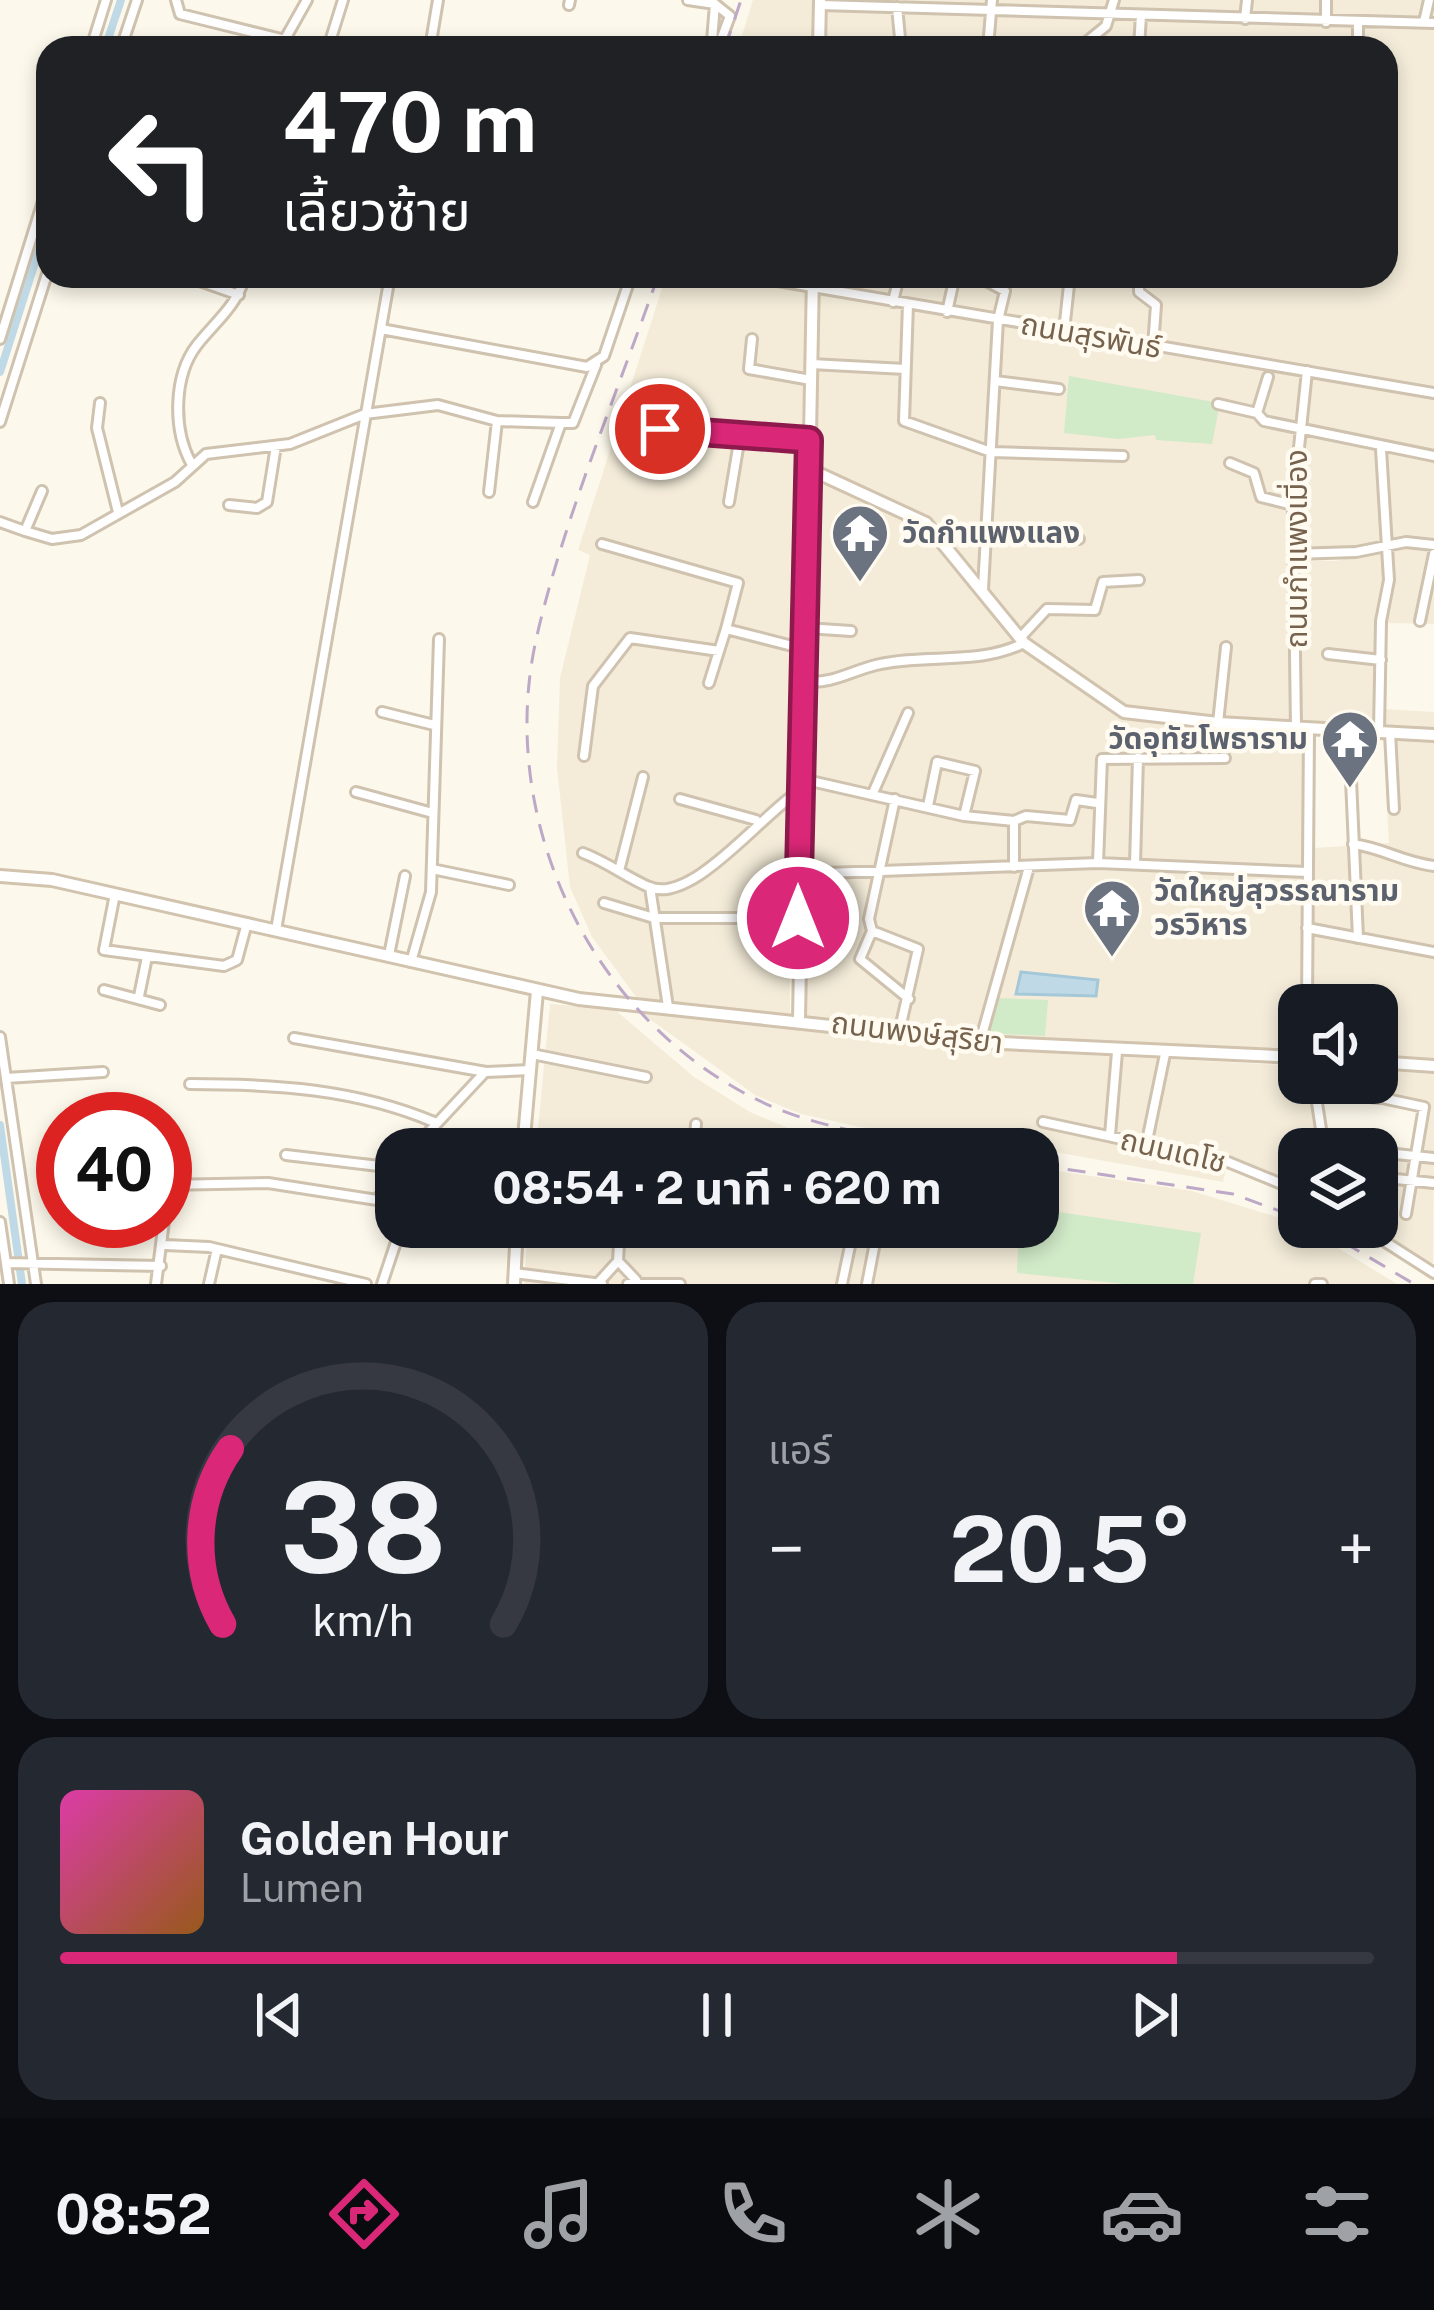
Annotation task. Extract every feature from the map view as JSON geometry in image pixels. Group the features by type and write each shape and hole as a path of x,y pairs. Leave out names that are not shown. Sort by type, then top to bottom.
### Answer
{"street":[{"path":"95,36 106,0"},
{"path":"125,36 137,0"},
{"path":"176,0 180,14 256,36"},
{"path":"288,36 308,0"},
{"path":"332,36 343,0"},
{"path":"432,36 438,0"},
{"path":"688,0 708,2 730,16 720,36"},
{"path":"1094,36 1112,14 1114,0"},
{"path":"1245,19 1247,0"},
{"path":"1326,0 1326,22"},
{"path":"819,36 820,3 992,4 1112,14 1429,22 1429,0"},
{"path":"708,2 714,36"},
{"path":"989,36 992,4"},
{"path":"897,7 900,36"},
{"path":"1140,36 1141,15"},
{"path":"1358,22 1358,36"},
{"path":"0,339 36,224"},
{"path":"0,422 43,288"},
{"path":"219,288 239,295"},
{"path":"190,463 183,442 180,388 196,346 241,288"},
{"path":"276,930 388,288"},
{"path":"0,522 66,538 176,482 190,463 219,449 276,446 366,413 438,405 497,421 573,423 581,413 626,288"},
{"path":"799,1019 798,874 813,288"},
{"name":"ถนนสุรพันธ์","path":"840,288 947,312 1434,393"},
{"path":"893,302 896,288"},
{"path":"947,312 952,288"},
{"path":"982,589 1003,288"},
{"path":"1064,331 1069,288"},
{"path":"1140,288 1141,295 1155,303 1153,347"},
{"path":"908,304 904,421 991,452 1123,456"},
{"path":"381,329 597,364"},
{"path":"752,339 749,369 811,380"},
{"path":"811,364 905,368"},
{"name":"ถนนกำแพงเมี่อง","path":"1307,371 1293,505 1307,984"},
{"path":"1257,413 1268,377"},
{"path":"995,381 1059,389"},
{"path":"100,403 98,428 118,512"},
{"path":"1218,404 1298,430 1434,456"},
{"path":"489,492 497,421"},
{"path":"533,502 561,423"},
{"path":"620,426 809,440"},
{"path":"729,502 740,436"},
{"path":"229,505 257,508 266,502 276,446"},
{"path":"1381,448 1389,580 1382,660 1394,809"},
{"path":"1230,463 1254,473 1261,497 1293,505"},
{"path":"807,468 926,523 1022,641 1124,712 1218,723 1434,735"},
{"path":"25,531 42,491"},
{"path":"986,537 1079,539"},
{"path":"602,544 738,583 709,683"},
{"path":"1293,554 1385,546 1434,550 1420,621"},
{"path":"803,681 825,684 879,664 935,656 996,657 1022,641 1047,610 1095,610 1103,582 1139,580"},
{"path":"804,628 851,631"},
{"path":"726,629 804,649"},
{"path":"584,756 593,686 630,638 718,651"},
{"path":"412,962 428,913 432,869 429,812 440,639"},
{"path":"1218,723 1226,647"},
{"path":"1328,654 1382,660"},
{"path":"382,712 434,725"},
{"path":"873,793 908,713"},
{"path":"1136,864 1138,758"},
{"path":"1098,863 1102,759 1225,758"},
{"path":"1350,758 1358,938"},
{"path":"928,806 937,762 958,767 976,774 964,816"},
{"path":"620,867 643,777"},
{"path":"583,853 620,867 650,887 690,885 800,785 873,793 964,816 1014,821 1026,816 1070,820 1076,800 1097,803"},
{"path":"356,792 429,812"},
{"path":"680,799 758,821"},
{"path":"895,799 877,873 872,931 860,959 909,998"},
{"path":"1014,821 1014,867"},
{"path":"1353,844 1380,847 1396,861 1434,866"},
{"path":"798,874 1098,863 1307,872"},
{"path":"980,1042 1029,867"},
{"path":"432,869 509,885"},
{"name":"ถนนพงษ์สุริยา","path":"0,876 115,894 537,991 980,1042 1278,1057"},
{"path":"388,957 405,876"},
{"path":"650,887 668,1006"},
{"path":"115,894 104,950 234,964 247,923"},
{"path":"604,903 654,918 798,918"},
{"path":"1307,928 1434,952"},
{"path":"872,931 918,949 899,1033"},
{"path":"140,996 148,956"},
{"path":"104,990 160,1005"},
{"path":"525,1128 537,991"},
{"path":"0,1037 36,1284"},
{"path":"293,1038 485,1072 531,1070"},
{"path":"1110,1136 1117,1052"},
{"path":"532,1054 646,1077"},
{"path":"1148,1142 1165,1054"},
{"path":"1398,1063 1434,1066"},
{"path":"6,1078 103,1072"},
{"path":"429,1128 485,1072"},
{"path":"190,1084 329,1091 398,1107 434,1122"},
{"path":"1398,1101 1423,1105 1406,1214"},
{"name":"ถนนเดโช","path":"1043,1122 1228,1162 1278,1182"},
{"path":"696,1124 696,1128"},
{"path":"1398,1154 1434,1158"},
{"path":"286,1155 375,1167"},
{"path":"1398,1179 1434,1183"},
{"path":"192,1185 268,1184 375,1200"},
{"path":"0,1222 9,1284"},
{"path":"192,1247 366,1284"},
{"path":"156,1284 164,1248"},
{"path":"382,1284 393,1248"},
{"path":"516,1248 514,1278 600,1283 618,1261 619,1248"},
{"path":"842,1284 850,1248"},
{"path":"867,1284 874,1248"},
{"path":"1394,1248 1434,1274"},
{"path":"209,1284 217,1249"},
{"path":"618,1261 632,1282 680,1284"},
{"path":"6,1263 161,1266"},
{"path":"301,1284 303,1270"}],"shaded area":[{"path":"753,0 816,0 814,36 742,36"},
{"path":"828,0 1434,0 1434,387 848,288 1398,288 1398,36 827,36"},
{"path":"662,288 807,291 788,800 770,805 688,882 662,886 578,848 577,854 646,888 664,1004 639,1001 592,937 570,887 557,768 560,678 590,555 578,550"},
{"path":"816,294 994,324 979,570 975,572 937,524 813,463"},
{"path":"1001,326 1303,375 1286,502 1291,722 1126,707 1028,639 986,588"},
{"path":"1311,377 1434,398 1434,453 1302,429"},
{"path":"1301,435 1379,452 1383,543 1297,552"},
{"path":"1384,453 1434,459 1434,544 1387,542"},
{"path":"815,479 921,524 1012,638 1123,718 1302,735 1303,867 1091,861 802,871"},
{"path":"1405,545 1434,550 1434,624 1386,623 1388,549"},
{"path":"1382,551 1386,580 1378,727 1298,724 1295,560 1335,561"},
{"path":"1383,709 1434,712 1434,730 1383,727"},
{"path":"1383,737 1434,739 1434,945 1314,926 1314,848 1389,843"},
{"path":"789,808 788,913 658,914 655,892 692,887 775,810"},
{"path":"1093,870 1302,876 1300,984 1278,984 1278,1052 976,1038 802,1016 803,880"},
{"path":"659,920 789,921 790,1014 674,1004"},
{"path":"1311,933 1434,957 1434,1063 1398,1060 1398,984 1311,984"},
{"path":"550,1004 614,1009 694,1077 750,1112 788,1128 538,1128"},
{"path":"640,1012 800,1026 933,1047 1278,1065 1278,1104 1313,1104 1315,1128 1278,1128 1278,1179 1229,1158 1223,1182 1059,1153 1059,1128 868,1128 801,1114 755,1095"},
{"path":"1398,1071 1434,1074 1434,1152 1421,1149 1426,1102 1398,1099"},
{"path":"1398,1159 1434,1159 1433,1270 1398,1246"},
{"path":"1059,1171 1192,1191 1278,1217 1278,1248 1338,1248 1397,1284 1324,1284 1312,1276 1310,1284 524,1284 527,1248 1059,1248"}],"green space":[{"path":"1069,376 1214,402 1219,408 1212,444 1156,440 1155,435 1118,439 1064,433"},
{"path":"996,998 1048,1000 1045,1036 985,1033"},
{"path":"1059,1212 1201,1233 1193,1284 1125,1284 1017,1273 1018,1248 1059,1248"}],"water":[{"path":"1021,972 1098,980 1096,996 1016,994"}],"waterway":[{"path":"109,36 121,0"},
{"path":"0,372 36,260"},
{"path":"0,1125 22,1284"}],"railway":[{"path":"729,36 741,0"},
{"path":"654,288 547,595 527,710 531,781 547,849 573,915 610,975 656,1028 711,1073 773,1107 842,1128"},
{"path":"1059,1168 1233,1194 1278,1210"},
{"path":"1353,1248 1414,1284"}],"place":[{"name":"วัดกำแพงแลง","path":"860,584"},
{"name":"วัดอุทัยโพธาราม","path":"1350,790"},
{"name":"วัดใหญ่สุวรรณาราม วรวิหาร","path":"1112,959"}],"route":[{"path":"660,429 809,440 798,918"}]}
